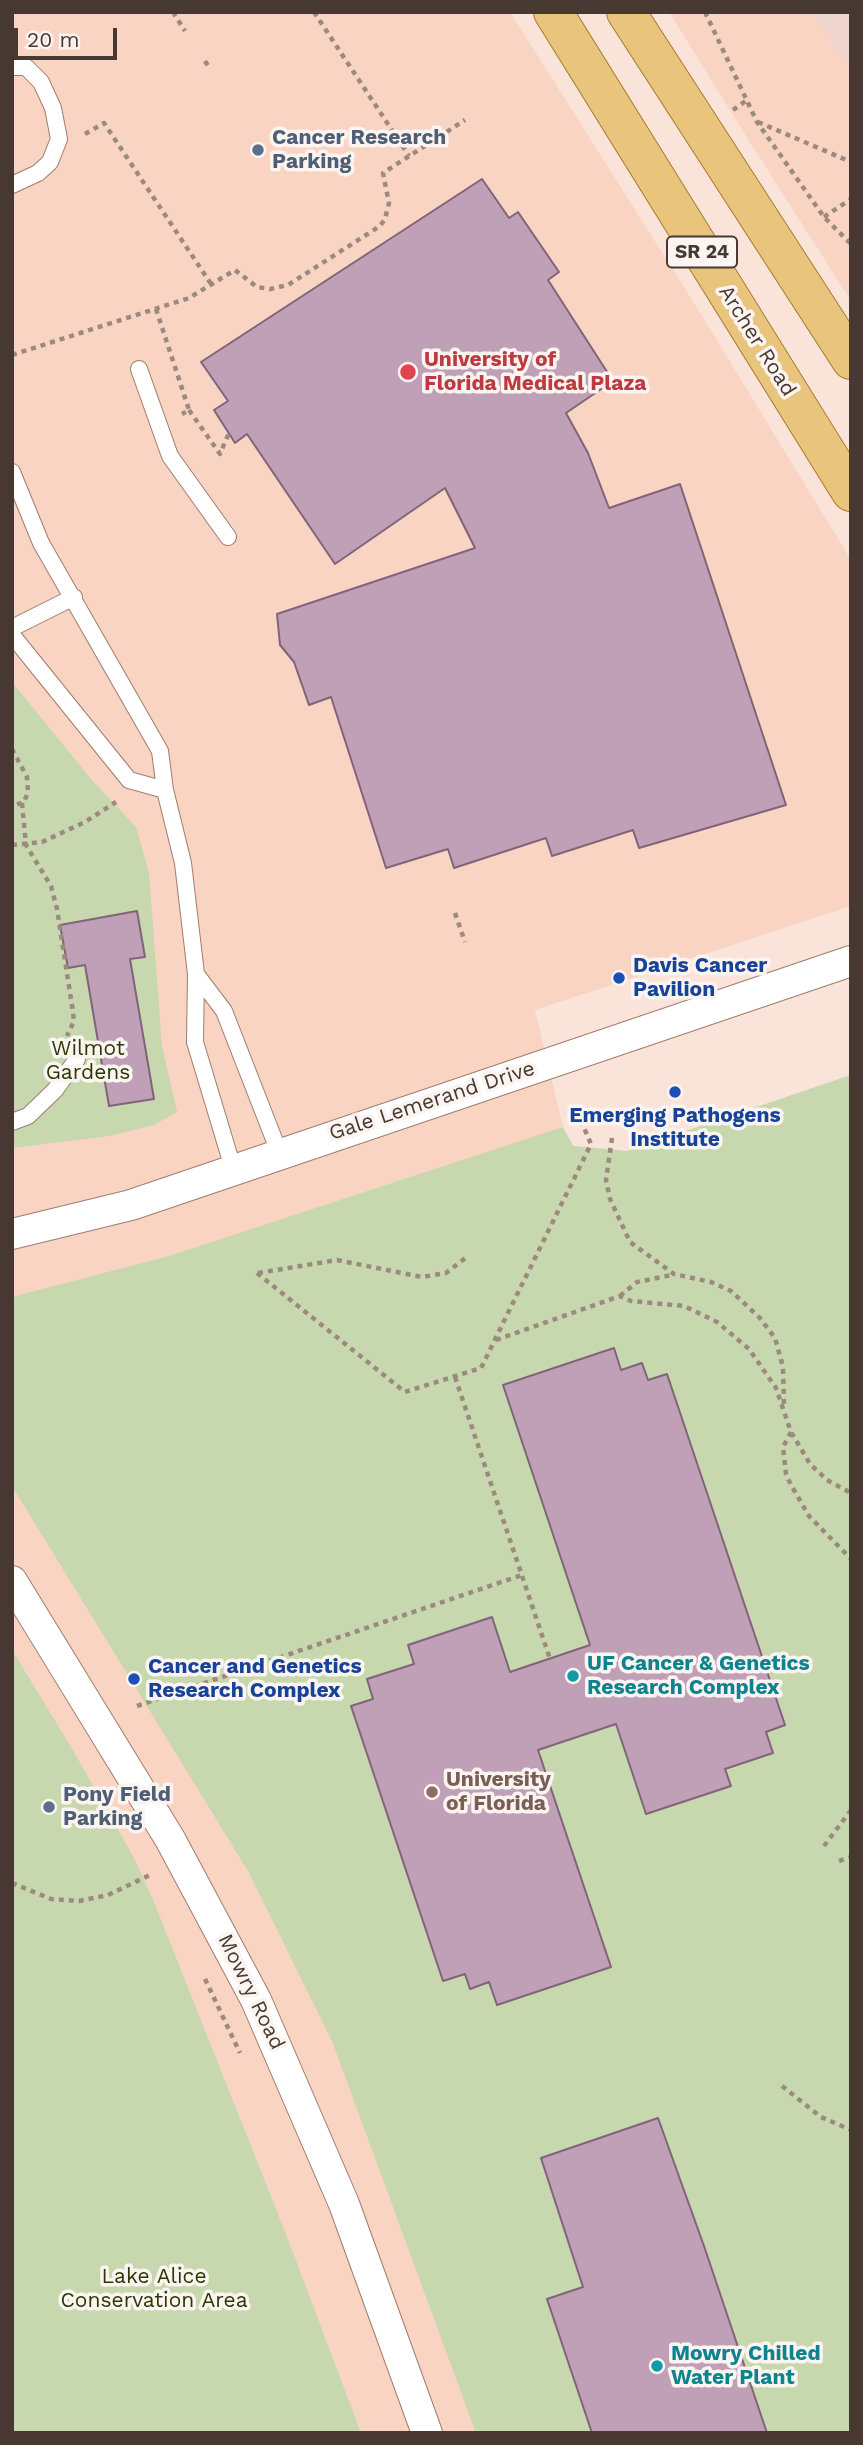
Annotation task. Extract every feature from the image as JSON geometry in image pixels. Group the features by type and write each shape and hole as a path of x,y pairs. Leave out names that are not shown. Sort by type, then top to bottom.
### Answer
{"main road":[{"name":"Archer Road","path":"553,12 851,492"},
{"name":"SR 24","path":"626,12 851,360"}],"street":[{"name":"Gale Lemerand Drive","path":"12,1234 131,1205 279,1152 851,961"},
{"name":"Mowry Road","path":"12,1581 170,1839 256,2000 344,2204 427,2433"}],"lane":[{"path":"12,67 26,67 41,82 53,108 59,139 50,162 38,173 12,186"},
{"path":"139,369 170,457 228,537"},
{"path":"12,472 41,543 160,751 165,790 183,863 196,974 195,1042 233,1168"},
{"path":"12,628 74,597"},
{"path":"12,635 129,780 165,790"},
{"path":"196,974 224,1011 279,1152"},
{"path":"12,1122 28,1116 55,1090 77,1059"}],"path":[{"path":"173,12 185,31"},
{"path":"314,12 409,156"},
{"path":"705,12 757,122 824,217 851,244"},
{"path":"205,61 210,69"},
{"path":"728,114 747,100"},
{"path":"12,355 189,298 235,270 257,287 280,288 380,226 388,211 389,194 383,173 465,120"},
{"path":"757,122 851,162"},
{"path":"78,141 90,129 104,123 211,284"},
{"path":"824,217 851,199"},
{"path":"156,309 189,410 220,454 229,433"},
{"path":"159,426 189,410"},
{"path":"12,749 27,777 28,792 22,803 26,845 51,886 58,909 74,1012 72,1028 65,1038"},
{"path":"12,845 26,845 64,833 123,796"},
{"path":"12,806 22,803"},
{"path":"455,913 465,942"},
{"path":"468,1256 446,1273 422,1277 337,1260 257,1273 404,1392 481,1368 591,1144 578,1114"},
{"path":"612,1138 606,1180 618,1220 629,1242 674,1274 711,1282 731,1291 760,1318 775,1338 783,1367 785,1409"},
{"path":"495,1341 620,1296 637,1282 674,1274"},
{"path":"620,1296 631,1301 684,1307 717,1322 749,1349 776,1388 791,1432 810,1464 827,1480 851,1493"},
{"path":"455,1377 550,1658"},
{"path":"791,1432 783,1447 790,1485 809,1516 851,1559"},
{"path":"137,1706 522,1575"},
{"path":"824,1846 851,1810"},
{"path":"839,1861 851,1857"},
{"path":"12,1883 51,1899 70,1901 97,1899 152,1874 158,1886"},
{"path":"202,1973 244,2060"},
{"path":"782,2086 821,2117 851,2130"}],"shaded area":[{"name":"University of Florida","path":"12,12 510,12 696,306 851,560 851,906 535,1010 563,1127 573,1146 627,1151 851,1075 851,2433 12,2433"},
{"path":"669,12 851,12 851,301 746,136"},
{"path":"812,12 851,12 851,70"}],"green space":[{"name":"Wilmot Gardens","path":"12,682 91,779 136,827 149,873 162,1046 177,1112 154,1125 109,1136 12,1148"},
{"path":"851,1075 851,2433 476,2433 332,2041 248,1871 12,1486 12,1297 169,1256 563,1127 573,1146 627,1151"},
{"name":"Lake Alice Conservation Area","path":"12,1650 135,1860 154,1902 289,2242 361,2433 12,2433"}],"building":[{"path":"482,179 509,218 518,212 559,272 548,280 613,381 566,413 588,453 609,508 680,484 786,805 639,848 633,830 552,856 546,838 454,868 448,849 386,868 331,697 309,705 294,662 280,645 277,614 475,548 445,488 335,564 247,434 235,443 214,410 228,401 201,362"},
{"path":"137,911 145,957 130,959 154,1099 109,1106 85,965 68,968 60,925"},
{"name":"UF Cancer & Genetics Research Complex","path":"614,1348 621,1370 642,1363 648,1380 667,1374 785,1725 766,1732 773,1753 725,1769 731,1786 646,1814 616,1724 538,1750 611,1967 497,2005 489,1982 470,1989 465,1974 443,1981 351,1706 373,1699 367,1679 414,1664 408,1645 492,1617 510,1672 590,1645 503,1385"},
{"name":"Mowry Chilled Water Plant","path":"658,2118 767,2433 592,2433 547,2299 583,2287 541,2158"}],"place":[{"name":"Cancer Research Parking","path":"258,150"},
{"name":"University of Florida Medical Plaza","path":"408,372"},
{"name":"Davis Cancer Pavilion","path":"619,978"},
{"name":"Emerging Pathogens Institute","path":"675,1092"},
{"name":"UF Cancer & Genetics Research Complex","path":"573,1676"},
{"name":"Cancer and Genetics Research Complex","path":"134,1679"},
{"name":"University of Florida","path":"432,1792"},
{"name":"Pony Field Parking","path":"49,1807"},
{"name":"Mowry Chilled Water Plant","path":"657,2366"}]}
